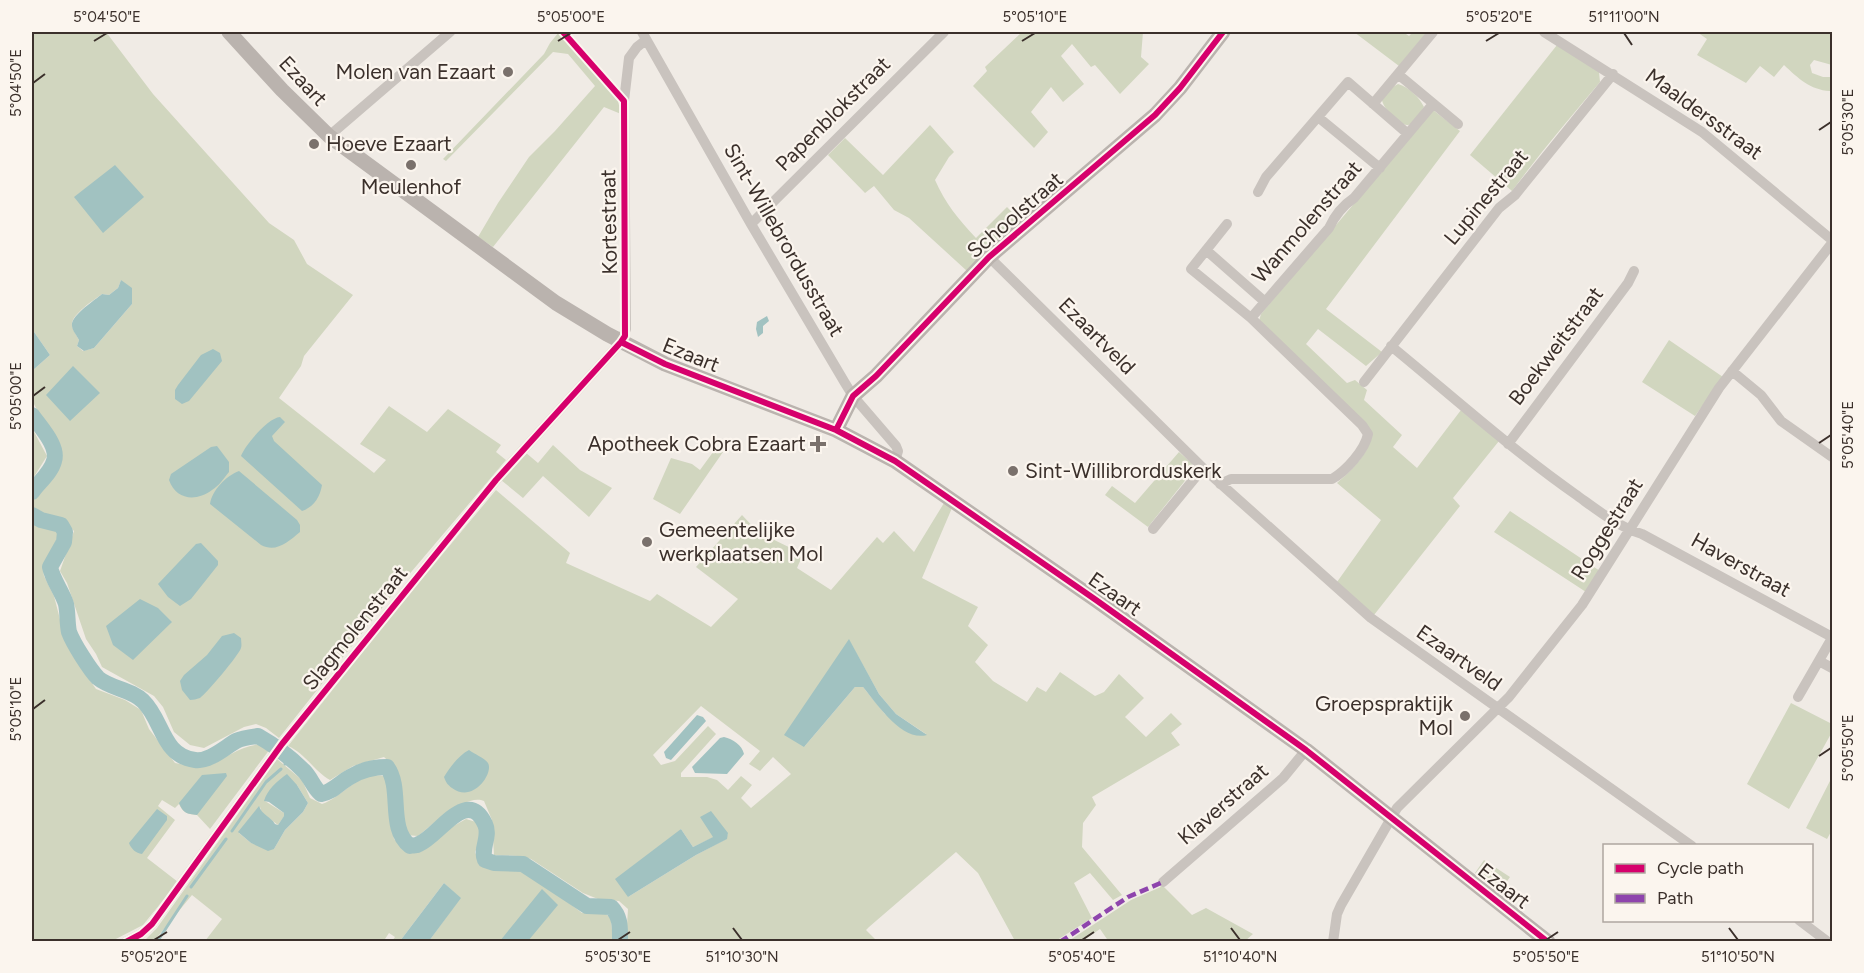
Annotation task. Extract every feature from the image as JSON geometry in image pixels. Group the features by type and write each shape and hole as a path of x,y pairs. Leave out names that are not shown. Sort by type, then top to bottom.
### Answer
{"main road":[{"name":"Ezaart","path":"229,32 282,90 329,136 556,303 621,342 665,364 837,430 895,460 1306,750 1540,939"},
{"name":"Schoolstraat","path":"837,430 854,396 876,376 989,257 1155,115 1180,88 1223,32"}],"street":[{"path":"329,136 450,32"},
{"name":"Papenblokstraat","path":"750,224 944,32"},
{"path":"1373,104 1433,32"},
{"name":"Maaldersstraat","path":"1544,32 1702,132 1833,241"},
{"name":"Sint-Willebrordusstraat","path":"644,36 750,224 854,396 896,446 898,451 895,460"},
{"name":"Kortestraat","path":"621,342 626,329 624,101 629,58 644,36"},
{"name":"Lupinestraat","path":"1364,382 1499,208 1515,195 1613,74"},
{"path":"1398,75 1458,124"},
{"path":"1258,192 1266,177 1348,82 1408,134"},
{"name":"Wanmolenstraat","path":"1251,318 1329,228 1344,205 1354,198 1433,104"},
{"name":"Wanmolenstraat","path":"1318,117 1380,168"},
{"path":"1220,484 1231,479 1332,479 1338,476 1366,442 1368,434 1356,419 1251,318 1191,269 1227,225"},
{"name":"Roggestraat","path":"1333,942 1337,914 1341,905 1397,807 1490,714 1498,709 1582,605 1700,416 1833,241"},
{"name":"Wanmolenstraat","path":"1206,250 1264,302"},
{"name":"Ezaartveld","path":"989,257 1203,468 1371,618 1689,844"},
{"name":"Boekweitstraat","path":"1508,444 1628,283 1634,271"},
{"name":"Slagmolenstraat","path":"126,942 141,934 152,924 282,744 496,480 621,342"},
{"path":"1391,346 1539,469 1629,530"},
{"path":"1732,371 1761,395 1781,421 1833,457"},
{"path":"1152,529 1203,468"},
{"name":"Haverstraat","path":"1629,530 1642,534 1833,638 1798,697"},
{"path":"1819,661 1833,669"},
{"name":"Klaverstraat","path":"1163,882 1283,778 1306,750"},
{"path":"1800,922 1828,942"}],"green space":[{"path":"32,32 106,32 153,94 269,223 294,240 307,264 353,295 304,356 301,366 279,398 374,473 386,460 360,444 389,406 427,432 448,409 501,445 496,452 506,460 401,584 279,738 256,724 244,727 204,748 190,745 174,732 163,707 154,696 102,667 86,639 67,583 60,571 74,531 32,507 36,494 56,470 61,456 58,441 31,396 32,371 50,355 32,329","holes":["121,280 132,304 94,348 83,351 77,346 79,340 72,322 88,304 102,294 109,295 118,288"]},
{"path":"559,32 618,101 621,114 604,107 493,247 478,237 498,203 529,157 595,86 568,54 553,52 446,161 443,159 544,54"},
{"path":"1022,32 1143,32 1141,57 1149,64 1120,94 1095,65 1091,67 1072,44 1061,56 1084,84 1063,102 1051,87 1031,112 1048,132 1034,148 973,86 987,71 985,67"},
{"path":"1354,32 1403,32 1409,36 1413,32 1427,32 1399,66"},
{"path":"1697,32 1832,32 1832,65 1814,60 1810,65 1812,73 1832,77 1832,88 1830,91 1810,86 1784,65 1774,77 1760,66 1746,83 1697,55 1707,39"},
{"path":"1557,45 1599,72 1600,82 1512,191 1470,155"},
{"path":"1398,84 1413,93 1424,107 1415,120 1408,125 1400,123 1392,116 1382,100 1391,88"},
{"path":"1433,110 1460,131 1326,309 1382,352 1366,366 1318,329 1306,344 1347,383 1355,380 1367,390 1364,400 1402,435 1393,447 1417,468 1461,410 1499,441 1453,498 1460,506 1374,615 1337,582 1381,520 1337,483 1364,455 1371,434 1259,321 1261,314"},
{"path":"930,125 954,152 935,180 953,211 976,238 1007,207 1020,221 967,271 909,218 894,210 874,186 865,193 828,155 845,138 883,175"},
{"path":"1669,340 1723,377 1695,416 1642,382"},
{"path":"32,428 47,456 32,480"},
{"path":"553,445 580,470 612,488 589,517 543,476 523,498 501,480 525,452 538,463"},
{"path":"716,448 723,452 680,514 653,499 671,458 692,464 700,470"},
{"path":"1179,452 1196,467 1148,527 1105,495 1112,486 1135,503"},
{"path":"496,490 570,553 566,563 650,601 657,594 711,627 738,599 696,567 742,515 758,532 803,554 797,568 831,590 877,537 883,543 894,531 914,552 944,503 952,508 922,578 978,607 968,626 988,645 975,662 993,681 1027,702 1037,687 1046,692 1060,672 1095,696 1104,692 1119,674 1144,698 1125,717 1146,737 1171,713 1182,724 1171,733 1180,745 1092,797 1096,805 1083,823 1082,847 1122,895 1113,900 1090,873 1074,883 1092,918 1054,942 1015,941 978,873 956,852 866,930 877,941 626,941 628,909 619,901 598,899 583,893 531,859 494,855 492,820 484,801 477,800 459,806 418,836 406,835 400,783 392,765 384,757 353,766 330,780 288,746 391,616","holes":["849,640 879,694 896,714 926,734 885,714 863,687 855,687 804,747","701,706 760,751 749,764 760,771 773,757 791,774 751,808 741,798 752,785 741,776 728,790 717,780 707,777 681,777 681,773 716,734 708,726 675,761 661,765 653,755","681,829 693,847 728,833 726,839 628,897"]},
{"path":"1510,511 1600,571 1586,592 1494,532"},
{"path":"32,522 54,529 59,534 43,570 44,576 54,596 64,635 80,666 96,689 125,700 141,710 149,729 175,763 192,766 212,763 258,744 267,744 270,749 210,829 197,815 186,813 179,804 175,808 162,800 158,806 175,820 147,858 178,882 143,925 112,941 32,941"},
{"path":"1791,703 1832,724 1832,732 1789,809 1747,784"},
{"path":"277,759 302,780 310,798 322,804 330,801 359,780 375,775 384,776 388,789 394,839 404,848 417,851 430,846 448,829 466,819 476,822 482,831 475,852 480,865 520,870 532,875 582,913 603,911 611,919 613,942 429,941 460,898 444,883 400,941 392,941 395,937 389,933 383,942 205,941 222,919 192,895 154,941 143,942 157,928","holes":["297,785 308,803 303,812 285,830 274,849 251,843 239,833 260,807 262,813 278,825 284,813 265,801"]},
{"path":"1832,777 1832,830 1827,839 1806,828"},
{"path":"1484,860 1510,877 1500,891 1475,873"},
{"path":"1163,886 1192,915 1206,908 1253,934 1245,941 1109,942 1100,929 1082,941 1067,942 1131,900"}],"water":[{"path":"115,165 144,197 103,233 74,197"},
{"path":"121,280 132,288 132,304 94,348 84,351 77,346 79,340 72,322 79,313 102,294 109,295 118,288"},
{"path":"767,316 769,321 763,326 763,333 758,337 757,322"},
{"path":"32,329 50,355 32,371"},
{"path":"213,349 220,353 222,361 189,401 182,404 175,399 175,390 201,355"},
{"path":"73,366 100,393 70,421 46,395"},
{"path":"280,417 285,422 272,436 274,441 322,485 316,501 302,511 241,456 247,445 269,422"},
{"path":"217,446 229,462 229,472 221,482 200,496 187,497 176,492 169,480 171,474 211,447"},
{"path":"239,471 297,520 300,532 282,545 266,547 210,504 220,484"},
{"path":"201,543 218,561 218,565 191,599 180,606 168,597 158,584 196,544"},
{"path":"140,599 158,608 172,622 133,660 113,645 106,626"},
{"path":"234,633 241,638 239,652 200,698 190,700 182,690 180,681 207,655 222,636"},
{"path":"849,639 879,694 896,714 927,735 918,736 899,727 883,712 863,687 855,687 804,747 784,735"},
{"path":"697,715 706,721 671,760 666,758 664,752"},
{"path":"724,737 737,743 744,754 727,774 695,773 692,767 720,738"},
{"path":"469,750 487,761 488,773 485,780 474,790 460,792 449,786 444,777 455,762"},
{"path":"226,773 227,776 197,815 182,809 179,803 202,775"},
{"path":"287,774 308,803 303,812 285,830 274,849 268,851 251,843 238,832 259,806 264,814 278,825 284,813 264,801 267,793"},
{"path":"157,809 167,816 167,820 142,854 138,853 129,843"},
{"path":"711,811 728,833 727,839 696,855 628,897 615,879 681,829 693,847 713,837 700,817"},
{"path":"444,883 461,898 429,941 400,941"},
{"path":"542,889 558,905 528,941 500,941"}],"waterway":[{"path":"32,415 48,437 55,455 50,470 32,492"},
{"path":"32,515 61,525 65,532 64,542 50,567 66,604 69,632 78,649 98,678 143,701 150,709 169,745 176,752 195,760 206,759 238,740 258,736 299,766 321,794 359,772 387,767 394,786 399,829 410,846 418,845 453,817 470,810 478,814 487,829 485,860 494,863 523,864 587,906 611,907 618,919 620,942"},
{"path":"285,764 289,760"},
{"path":"232,831 266,782 281,769"},
{"path":"191,887 226,839"},
{"path":"157,942 187,896"}],"marked path":[{"path":"1060,942 1128,897 1163,882"}],"cycle path":[{"path":"126,942 141,934 152,924 282,744 496,480 625,336 624,101 563,32"},
{"path":"836,430 853,396 876,376 989,257 1155,115 1180,88 1223,32"},
{"path":"621,342 665,364 836,430 895,461 1096,600 1306,750 1548,942"}],"place":[{"name":"Molen van Ezaart","path":"508,72"},
{"name":"Hoeve Ezaart","path":"314,144"},
{"name":"Meulenhof","path":"411,165"},
{"name":"Apotheek Cobra Ezaart","path":"818,444"},
{"name":"Sint-Willibrorduskerk","path":"1013,471"},
{"name":"Gemeentelijke werkplaatsen Mol","path":"647,542"},
{"name":"Groepspraktijk Mol","path":"1465,716"}]}
